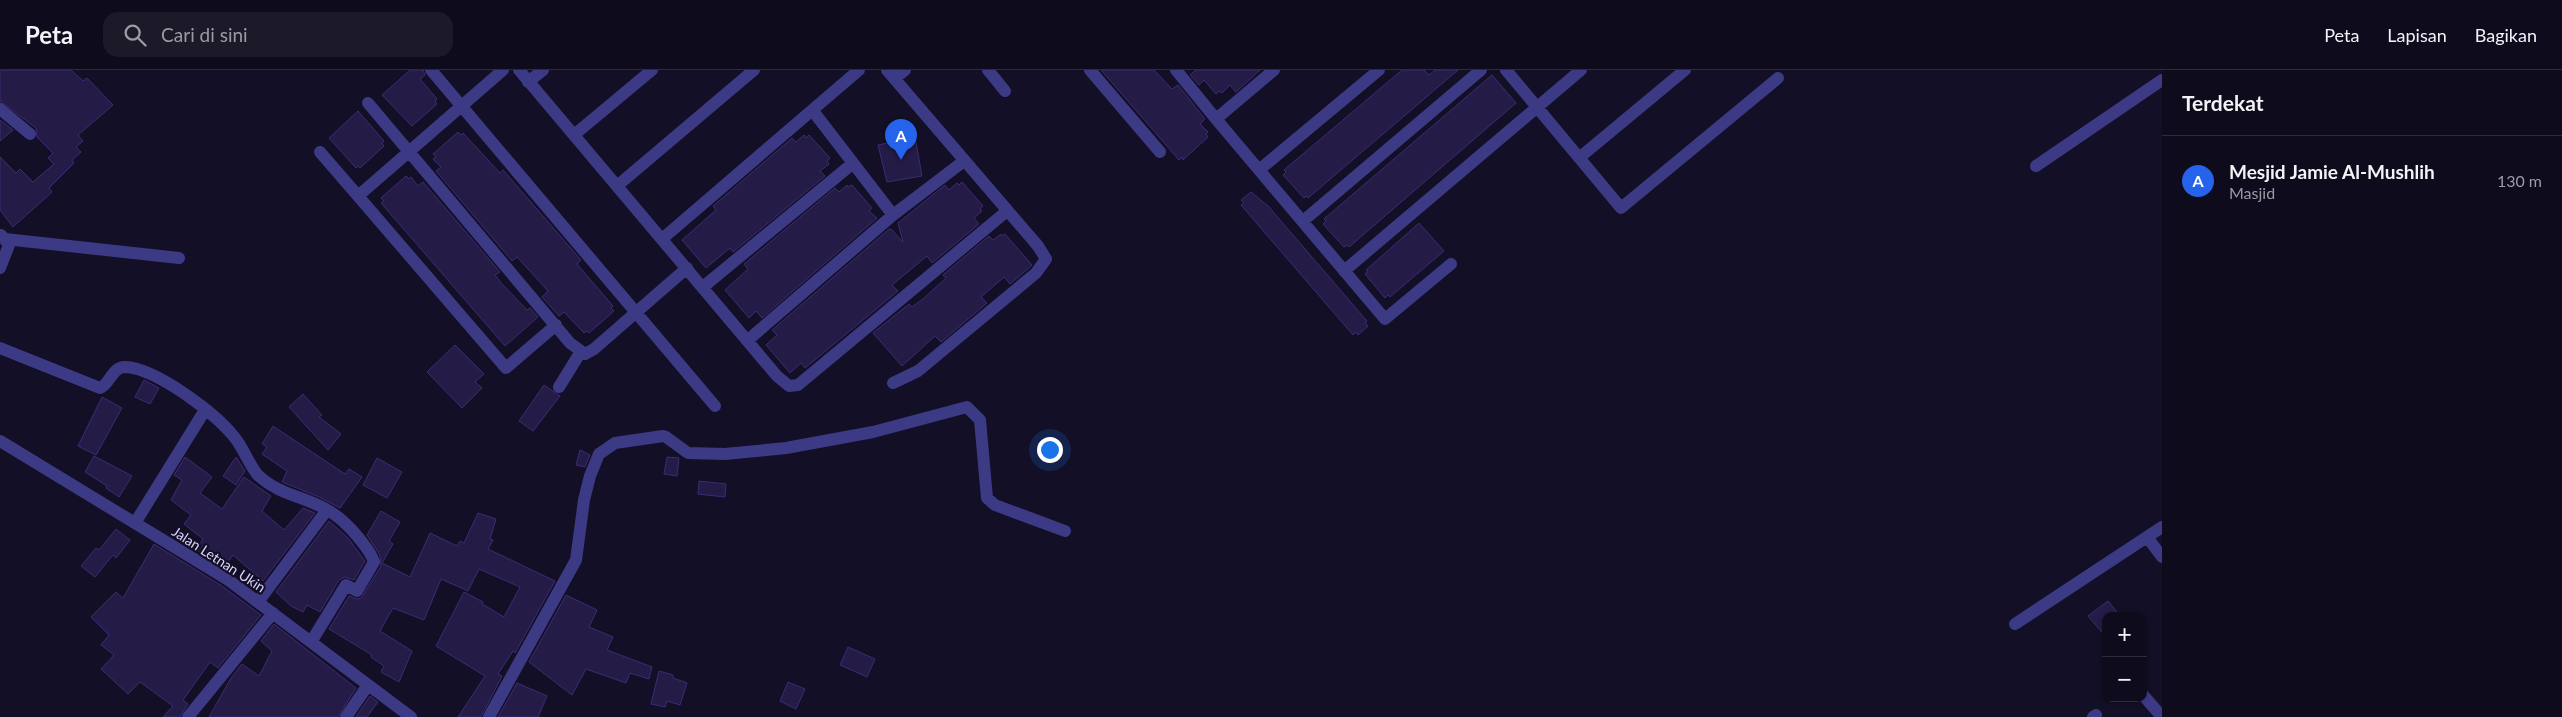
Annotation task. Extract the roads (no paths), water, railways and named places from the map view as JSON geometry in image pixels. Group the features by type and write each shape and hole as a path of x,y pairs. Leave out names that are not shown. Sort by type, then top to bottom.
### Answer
{"street":[{"path":"431,70 715,406"},
{"path":"358,196 503,70"},
{"path":"519,70 704,287 783,383 789,386 798,385 1007,211"},
{"path":"528,82 543,70"},
{"path":"574,134 652,70"},
{"path":"617,186 754,70"},
{"path":"662,239 859,70"},
{"path":"988,70 1005,91"},
{"path":"1090,70 1160,152"},
{"path":"1176,70 1385,319 1451,264"},
{"path":"1216,118 1274,70"},
{"path":"1259,170 1379,70"},
{"path":"1303,221 1481,70"},
{"path":"1506,70 1621,208 1778,78"},
{"path":"1344,271 1581,70"},
{"path":"1580,158 1685,70"},
{"path":"893,383 918,371 1043,266 1046,259 1043,252 964,161 896,73"},
{"path":"2036,166 2162,80"},
{"path":"368,103 570,343 585,354"},
{"path":"0,109 30,134"},
{"path":"813,111 894,216"},
{"path":"320,152 506,368 556,325"},
{"path":"748,340 894,216 964,161"},
{"path":"704,287 852,164"},
{"path":"3,237 179,258"},
{"path":"0,268 9,245 3,237"},
{"path":"559,387 580,353 585,354 594,349 687,268"},
{"path":"0,348 100,388 105,386 118,368 124,367 148,373 170,385 218,418 235,438 257,475 291,496 327,510 345,522 371,552 374,562 358,591 346,585 311,642"},
{"path":"488,717 576,560 584,500 590,476 599,454 614,443 666,437 688,453 743,453 786,448 873,432 967,407 980,420 987,498 995,505 1065,531"},
{"path":"135,523 204,410"},
{"name":"Jalan Letnan Ukin","path":"0,441 227,579 411,717"},
{"path":"258,602 327,510"},
{"path":"2015,624 2114,556 2162,527"},
{"path":"2147,537 2162,557"},
{"path":"188,717 273,613"},
{"path":"346,717 368,685"},
{"path":"2147,700 2162,717"}],"place":[{"name":"Mesjid Jamie Al-Mushlih","path":"901,160"}]}
